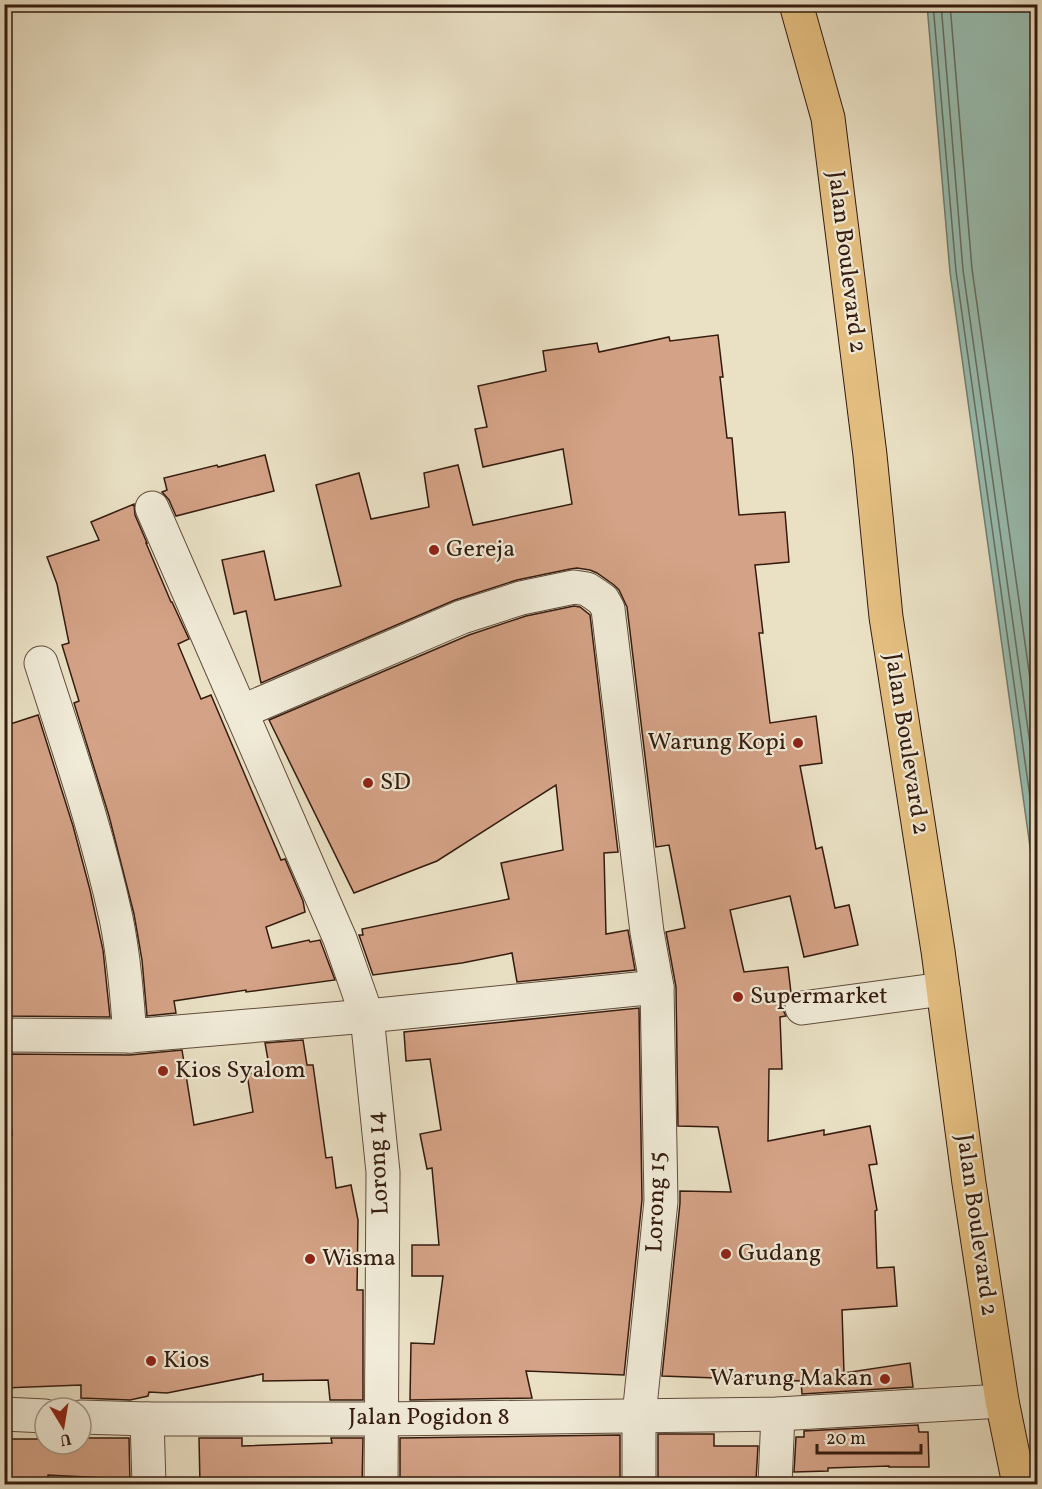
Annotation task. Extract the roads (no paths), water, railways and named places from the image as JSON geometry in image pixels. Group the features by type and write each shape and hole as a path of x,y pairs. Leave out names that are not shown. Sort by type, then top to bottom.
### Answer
{"main road":[{"name":"Jalan Boulevard 2","path":"795,4 828,118 870,455 886,617 943,989 1002,1401 1019,1485"}],"street":[{"name":"Lorong 14","path":"152,508 340,939 367,1016 383,1172 381,1485"},
{"name":"Lorong 15","path":"241,712 472,614 521,598 574,587 587,589 603,600 608,609 647,932 657,987 661,1201 639,1416 639,1485"},
{"path":"41,663 87,806 116,919 126,981 130,1036"},
{"path":"4,1035 130,1036 367,1016 657,987"},
{"path":"802,1008 943,989"},
{"name":"Jalan Pogidon 8","path":"93,1417 381,1419 778,1414 1002,1401"},
{"path":"4,1414 33,1415"},
{"path":"776,1485 778,1414"},
{"path":"147,1419 148,1485"}],"water":[{"path":"927,5 1037,5 1037,897 950,272"}],"place":[{"name":"Gereja","path":"434,550"},
{"name":"Warung Kopi","path":"798,743"},
{"name":"SD","path":"368,783"},
{"name":"Supermarket","path":"738,997"},
{"name":"Kios Syalom","path":"163,1071"},
{"name":"Gudang","path":"726,1254"},
{"name":"Wisma","path":"310,1259"},
{"name":"Kios","path":"151,1361"},
{"name":"Warung Makan","path":"885,1379"}]}
